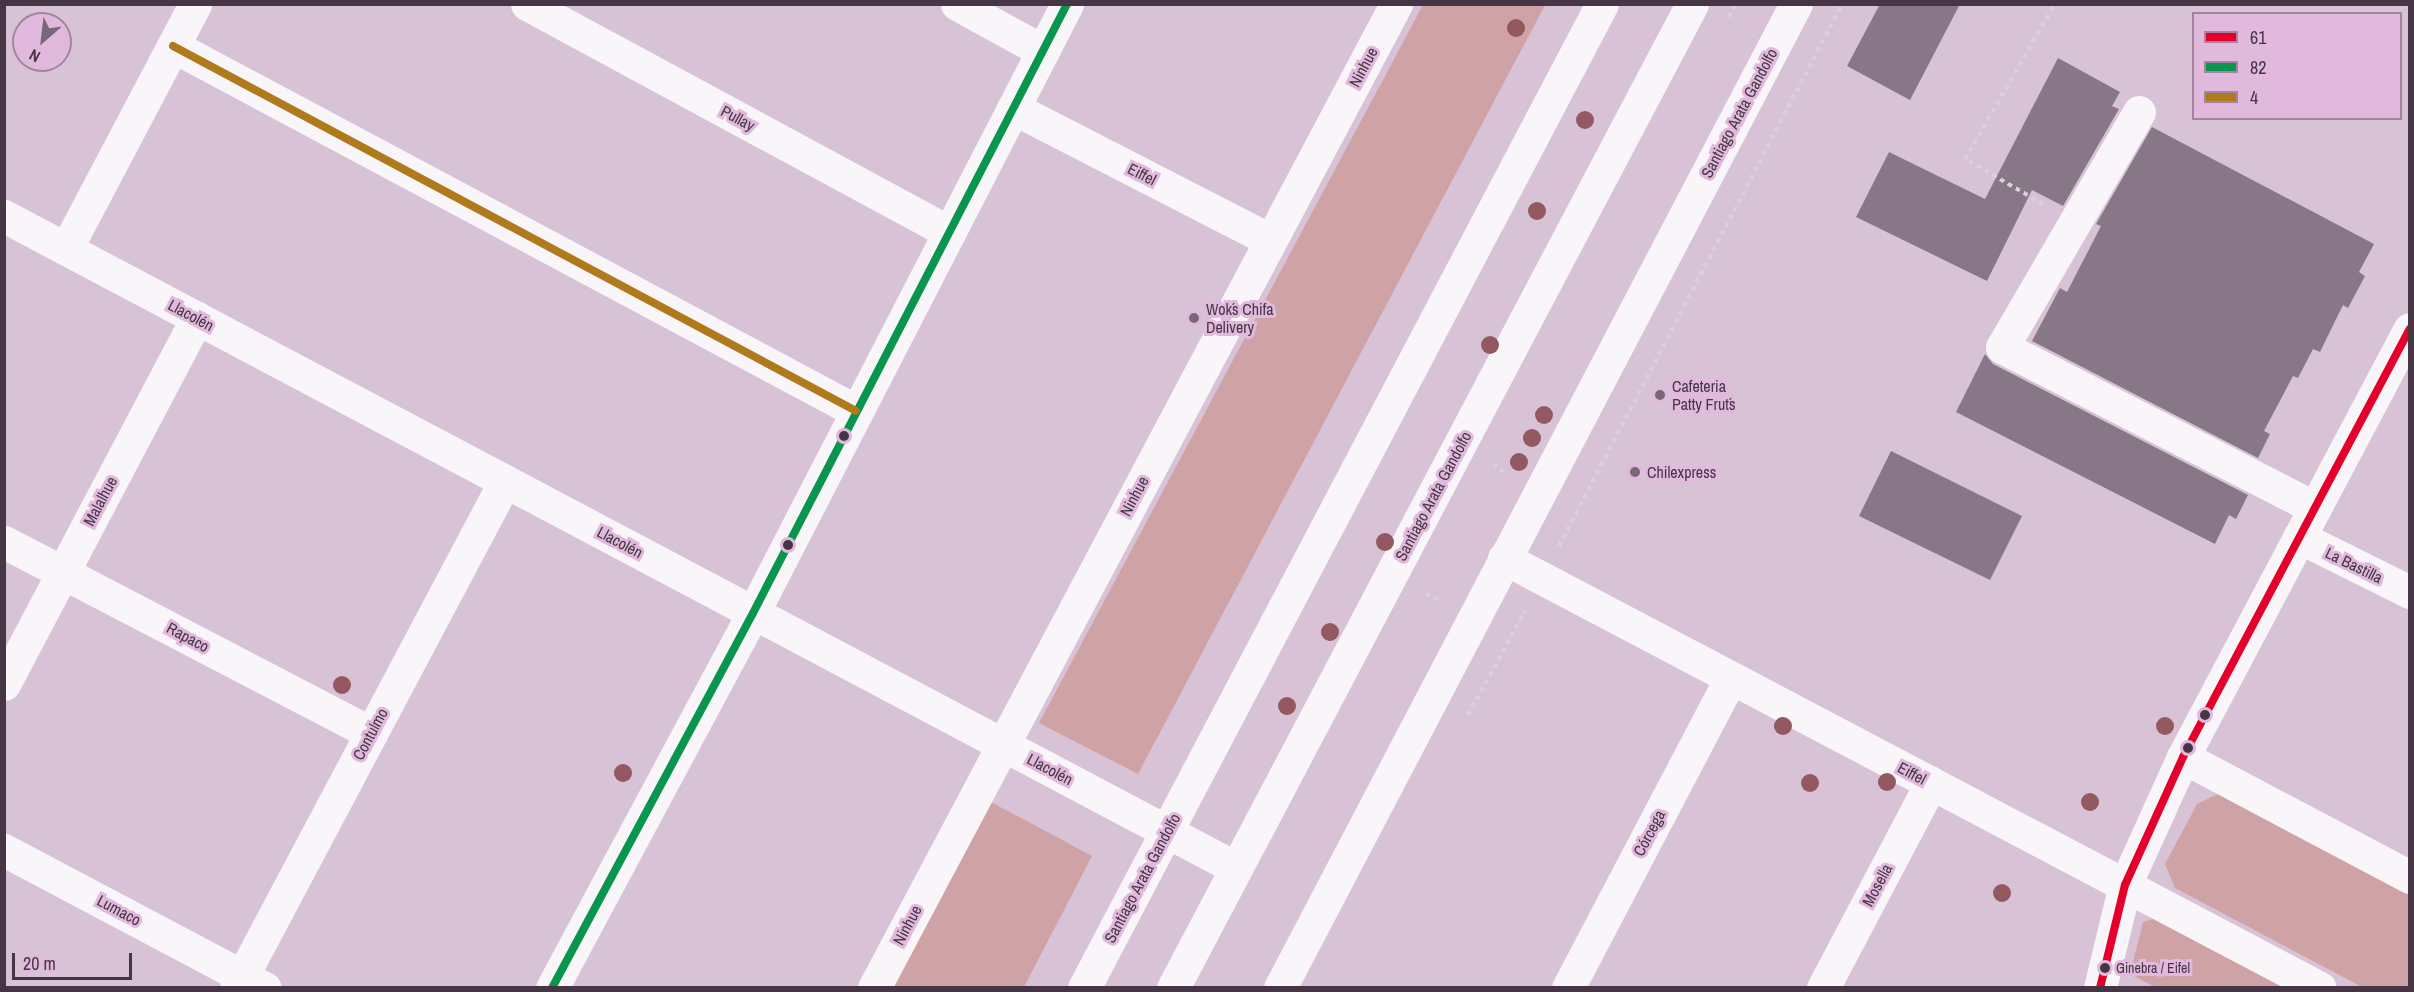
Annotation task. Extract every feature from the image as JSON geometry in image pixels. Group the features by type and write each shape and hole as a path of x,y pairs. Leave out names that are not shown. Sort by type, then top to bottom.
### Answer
{"street":[{"path":"66,249 195,4"},
{"name":"Pullay","path":"527,4 949,232"},
{"path":"957,4 1043,51"},
{"path":"552,987 753,613 1067,4"},
{"name":"Ninhue","path":"874,987 1396,4"},
{"name":"Santiago Arata Gandolfo","path":"1084,987 1602,4"},
{"name":"Santiago Arata Gandolfo","path":"1173,987 1692,4"},
{"name":"Santiago Arata Gandolfo","path":"1280,987 1796,4"},
{"path":"173,46 856,411"},
{"name":"Eiffel","path":"1013,108 1270,240"},
{"path":"2139,112 2002,348 2314,508"},
{"name":"Llacolén","path":"4,216 1236,868"},
{"name":"Malalhue","path":"4,684 197,318"},
{"path":"2100,987 2125,885 2183,757 2409,328"},
{"name":"Contulmo","path":"248,984 371,734 505,481"},
{"name":"La Bastilla","path":"2299,537 2409,592"},
{"name":"Rapaco","path":"4,542 371,734"},
{"name":"Eiffel","path":"1504,558 2320,987"},
{"name":"Córcega","path":"1568,987 1731,678"},
{"path":"2183,757 2409,877"},
{"name":"Mosella","path":"1823,987 1931,783"},
{"name":"Lumaco","path":"4,850 248,984"}],"path":[{"path":"1463,725 1842,4"},
{"path":"2055,4 1965,159 2075,222"}],"shaded area":[{"path":"1423,5 1545,5 1138,774 1039,723"},
{"path":"2218,794 2409,894 2409,987 2362,987 2175,888 2165,864 2197,804"},
{"path":"978,795 1092,856 1024,987 880,988"},
{"path":"2163,916 2297,987 2155,987 2130,974 2143,922"}],"building":[{"path":"1880,4 1960,4 1910,100 1847,66"},
{"path":"2058,58 2120,92 2112,106 2119,109 2063,206 2032,190 1987,281 1856,217 1889,152 1985,199"},
{"path":"2152,127 2374,244 2359,272 2365,276 2348,308 2343,305 2320,352 2313,349 2298,378 2293,376 2264,431 2270,434 2258,458 2032,341 2060,288 2067,292 2101,226 2096,224"},
{"path":"1985,354 1993,364 2248,495 2236,519 2229,515 2215,544 1956,412"},
{"path":"1891,451 2022,516 1990,580 1859,516"}],"transit line":[{"name":"82","path":"552,988 753,613 1067,4"},
{"name":"4","path":"173,46 856,411"},
{"name":"61","path":"2100,988 2125,885 2183,757 2410,329"}],"place":[{"name":"Wok´s Chifa Delivery","path":"1194,318"},
{"name":"Cafeteria Patty Frut´s","path":"1660,395"},
{"name":"Chilexpress","path":"1635,472"},
{"name":"Ginebra / Eifel","path":"2105,968"}]}
